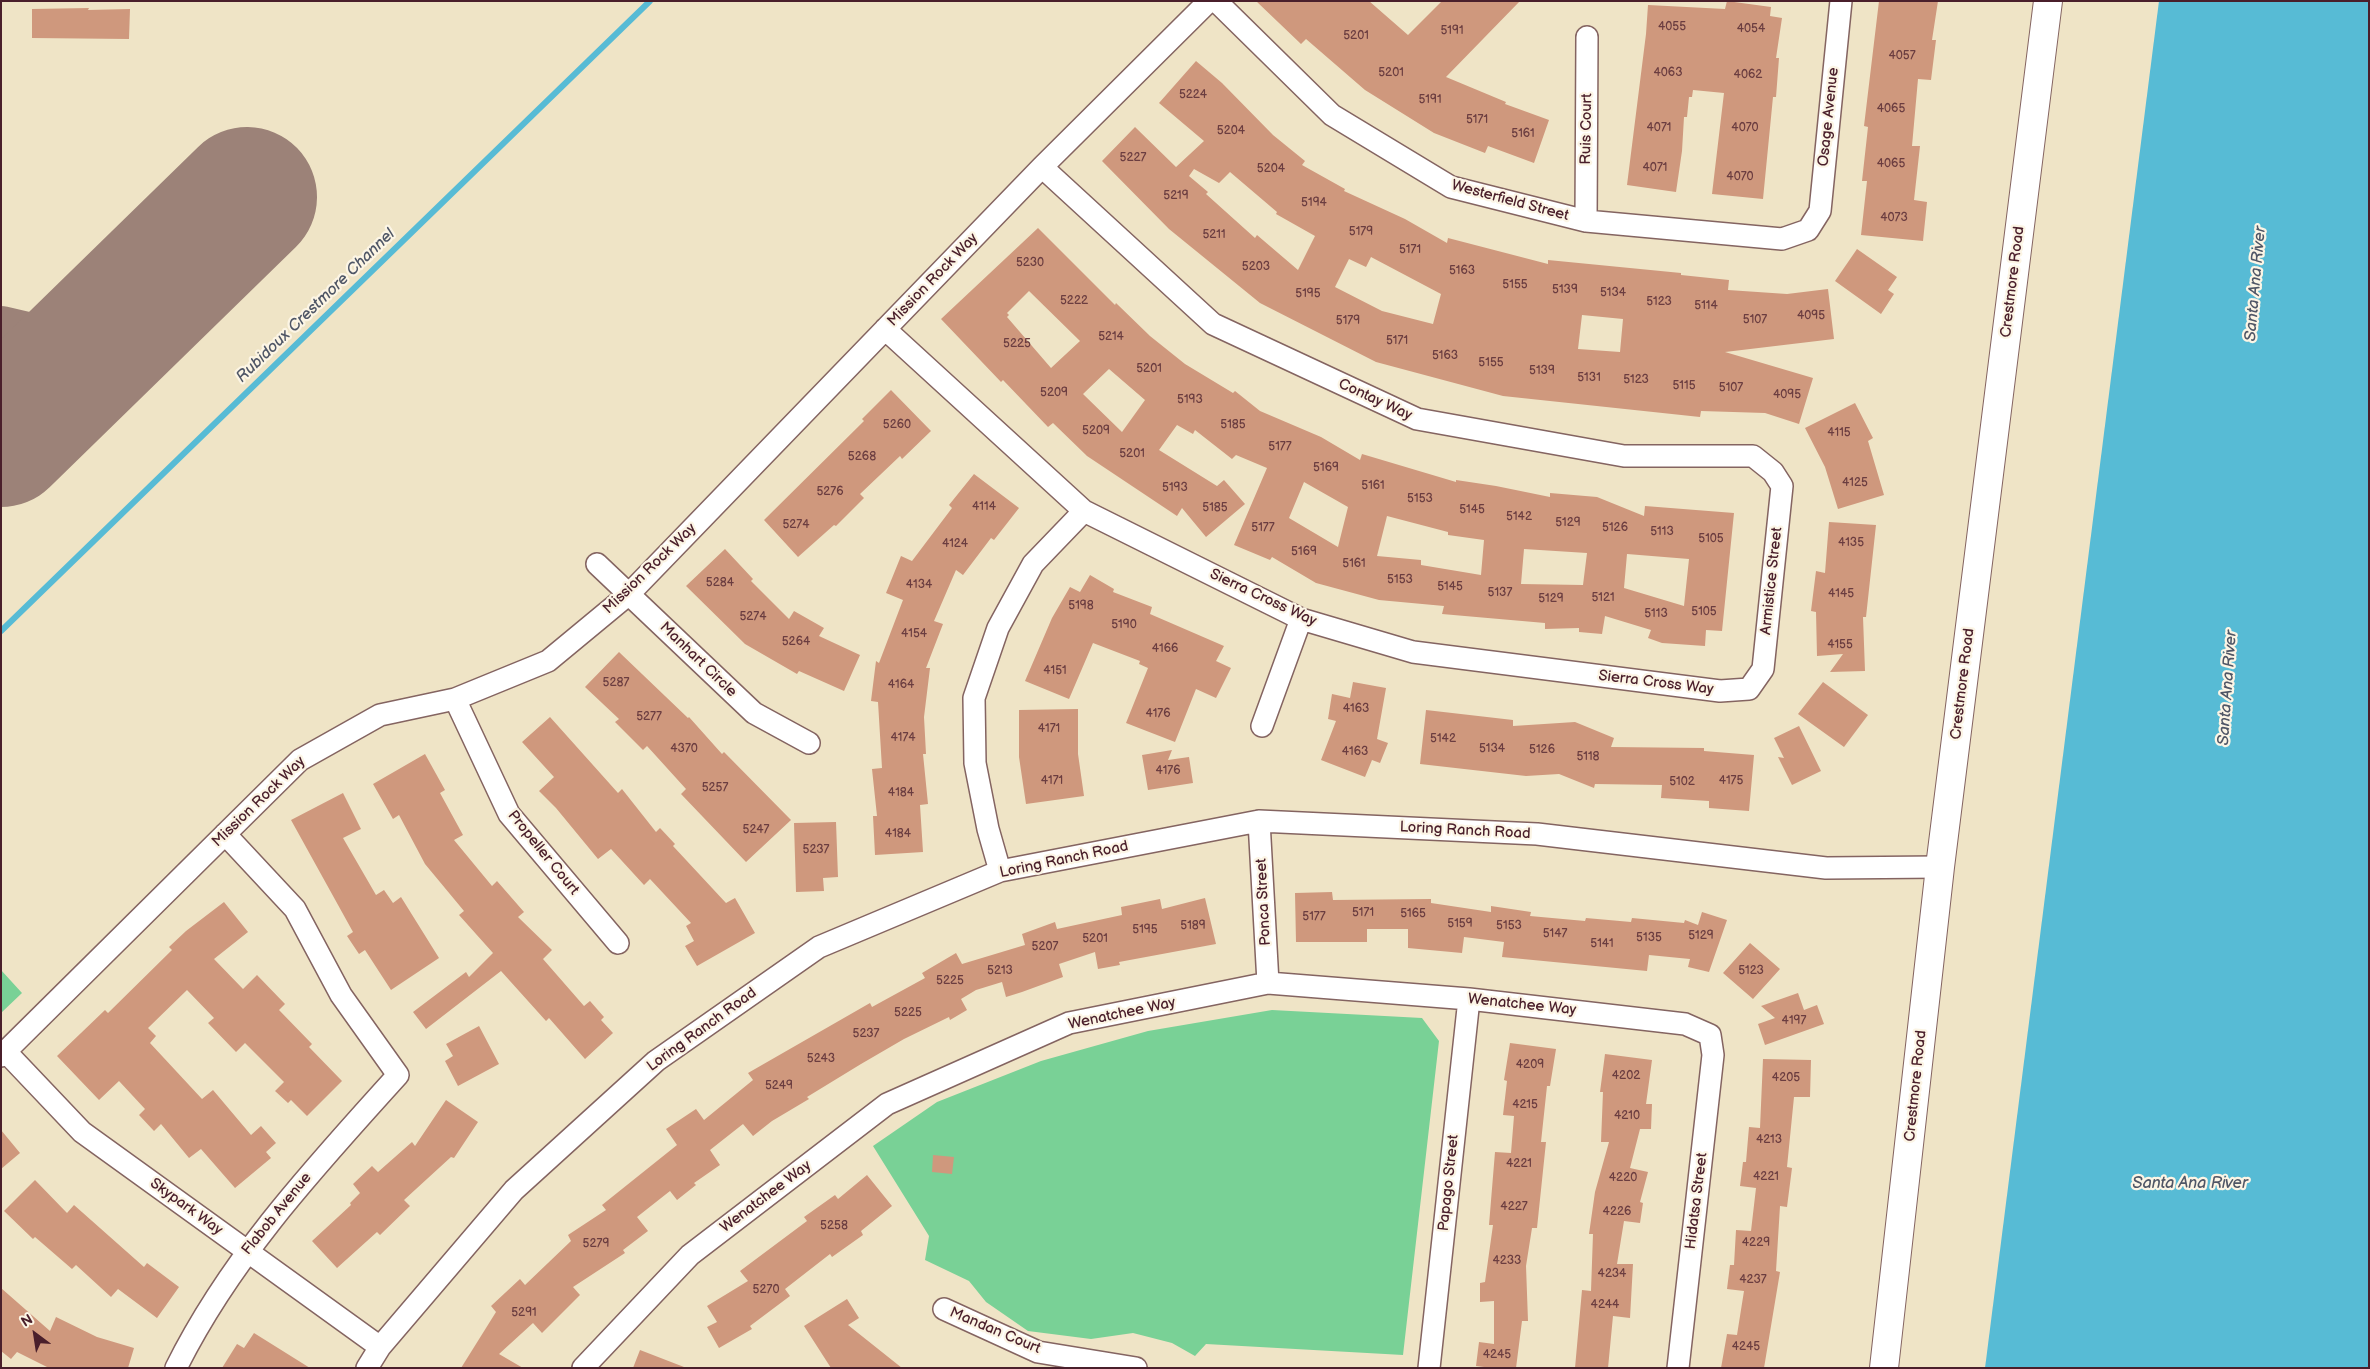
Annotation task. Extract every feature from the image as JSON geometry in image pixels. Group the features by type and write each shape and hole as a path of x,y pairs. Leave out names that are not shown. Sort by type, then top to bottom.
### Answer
{"street":[{"name":"Mission Rock Way","path":"3,1054 300,760 380,714 455,699 548,661 629,594 1042,168 1209,1"},
{"name":"Westerfield Street","path":"1216,1 1332,115 1451,187 1586,221 1782,239 1808,230"},
{"name":"Osage Avenue","path":"1808,230 1820,211 1840,1"},
{"name":"Crestmore Road","path":"1884,1368 1940,867 2048,1"},
{"name":"Ruis Court","path":"1586,221 1587,37"},
{"name":"Contay Way","path":"1042,168 1214,324 1417,420 1624,456 1753,456 1773,472"},
{"name":"Sierra Cross Way","path":"885,329 1084,511 1301,619 1413,652 1720,691 1750,689"},
{"name":"Armistice Street","path":"1750,689 1763,669 1782,486 1773,472"},
{"path":"1000,871 988,829 975,763 974,698 998,628 1033,564 1084,511"},
{"name":"Manhart Circle","path":"597,564 754,713 809,743"},
{"path":"1262,726 1301,619"},
{"name":"Propeller Court","path":"455,699 509,814 618,943"},
{"name":"Loring Ranch Road","path":"367,1368 380,1347 514,1190 656,1061 820,947 1000,871 1259,821 1537,834 1826,868 1940,867"},
{"name":"Ponca Street","path":"1259,821 1268,983"},
{"name":"Flabob Avenue","path":"176,1368 187,1346 247,1251 321,1160 398,1075 341,995 295,909 225,834"},
{"name":"Wenatchee Way","path":"583,1368 690,1255 887,1104 1069,1023 1268,983 1468,999 1685,1024 1710,1035"},
{"name":"Papago Street","path":"1429,1368 1468,999"},
{"name":"Hidatsa Street","path":"1678,1368 1713,1055 1710,1035"},
{"name":"Skypark Way","path":"3,1054 82,1132 380,1347"},
{"name":"Mandan Court","path":"944,1309 1038,1352 1136,1368"}],"green space":[{"path":"1,970 22,993 1,1013"},
{"path":"1272,1010 1422,1018 1439,1041 1403,1355 1206,1344 1195,1356 1172,1343 1133,1333 1091,1339 1028,1331 986,1302 969,1281 925,1260 929,1236 873,1146 937,1102 1041,1061 1148,1031"}],"water":[{"name":"Santa Ana River","path":"2159,1 2369,1 2369,1368 1985,1368"}],"building":[{"path":"1256,1 1369,1 1408,35 1442,1 1520,1 1446,77 1506,102 1505,104 1549,120 1534,163 1488,146 1485,153 1434,133 1365,90 1306,39 1301,44"},
{"path":"1727,1 1771,7 1770,16 1782,18 1776,58 1779,58 1776,97 1773,97 1763,199 1712,194 1724,93 1693,90 1692,97 1689,97 1687,117 1684,117 1682,151 1676,192 1627,185 1648,5 1725,9"},
{"path":"1879,1 1938,1 1932,40 1936,40 1931,80 1918,79 1912,146 1920,146 1914,200 1927,202 1923,241 1861,235 1867,181 1862,181 1868,127 1864,126"},
{"path":"89,8 88,10 130,9 129,39 32,38 32,9"},
{"path":"1196,61 1222,83 1273,135 1305,161 1302,165 1345,189 1344,191 1405,219 1447,243 1448,238 1548,264 1548,260 1681,273 1681,275 1729,280 1728,290 1787,294 1828,289 1834,339 1725,352 1813,378 1799,424 1765,413 1701,411 1700,417 1503,396 1376,362 1260,303 1169,229 1102,161 1135,127 1176,167 1204,141 1159,103","holes":["1194,169 1219,183 1230,172 1277,212 1276,214 1315,236 1298,270 1257,235 1255,238 1206,194 1208,192 1189,176","1371,257 1441,294 1433,324 1382,311 1335,287 1349,259 1366,267","1582,315 1623,319 1620,352 1578,349"]},
{"path":"1038,228 1115,305 1116,303 1150,336 1185,364 1233,393 1235,391 1260,411 1321,437 1360,460 1362,454 1456,482 1456,480 1496,486 1550,497 1550,493 1597,497 1644,516 1645,506 1734,513 1722,631 1706,630 1705,646 1662,643 1648,638 1651,630 1605,616 1602,634 1579,632 1579,628 1545,629 1545,623 1442,614 1444,606 1379,600 1316,583 1272,557 1270,560 1234,545 1267,468 1236,455 1232,459 1195,430 1193,434 1177,425 1159,450 1217,486 1224,480 1245,504 1206,537 1182,508 1177,516 1087,456 1053,423 1048,427 1003,380 1001,382 941,319","holes":["1029,291 1080,341 1051,368 1007,317 1009,315 1007,313","1109,369 1145,400 1122,432 1083,394","1304,482 1348,507 1338,547 1289,518","1387,516 1448,532 1448,535 1484,540 1481,575 1421,565 1421,560 1377,556","1524,549 1587,553 1583,585 1521,584","1627,554 1689,559 1684,606 1624,588"]},
{"path":"1857,249 1897,277 1888,290 1894,294 1881,314 1835,281"},
{"path":"891,390 931,431 902,459 900,456 860,494 864,498 836,526 834,525 798,557 764,520 864,421 862,419"},
{"path":"1855,403 1873,438 1868,441 1884,495 1838,509 1825,467 1805,428"},
{"path":"974,474 1019,508 994,540 991,538 963,575 956,570 934,621 943,624 926,668 930,668 924,717 926,754 923,754 928,804 920,805 923,852 875,855 873,816 877,816 872,769 882,768 878,702 871,701 876,661 879,663 903,600 886,593 901,556 912,561 952,508 949,505"},
{"path":"1829,522 1876,525 1866,617 1863,617 1865,671 1830,672 1843,654 1817,656 1816,612 1811,611 1816,571 1825,573"},
{"path":"725,549 753,579 751,581 789,619 794,611 824,628 819,636 860,655 844,691 799,671 797,674 745,644 686,586"},
{"path":"1090,575 1114,589 1113,592 1152,607 1150,614 1224,646 1216,661 1231,668 1216,698 1196,689 1175,742 1126,723 1148,668 1139,664 1140,661 1093,643 1069,699 1025,681 1052,618 1070,587 1080,592"},
{"path":"619,652 689,717 722,754 724,752 791,820 746,862 681,794 686,789 647,746 643,750 615,722 619,719 585,687"},
{"path":"1353,682 1386,688 1377,739 1388,743 1380,763 1372,760 1365,777 1321,760 1336,721 1328,719 1332,694 1350,698"},
{"path":"1823,682 1868,715 1844,747 1798,714"},
{"path":"1078,709 1078,754 1084,796 1026,804 1019,757 1019,710"},
{"path":"1426,710 1513,720 1513,726 1575,722 1614,738 1611,747 1704,748 1704,751 1754,755 1749,811 1709,808 1709,801 1661,798 1662,785 1595,784 1594,788 1559,774 1526,776 1420,764"},
{"path":"550,717 618,793 622,789 656,832 660,828 675,844 673,846 726,903 735,898 755,933 697,966 685,946 694,941 686,926 691,923 650,879 644,885 611,849 598,859 556,808 539,791 554,777 522,742"},
{"path":"1799,726 1821,771 1792,785 1778,757 1784,758 1774,738"},
{"path":"1172,750 1168,760 1189,757 1193,783 1148,790 1142,755"},
{"path":"425,754 445,790 440,793 463,835 454,840 492,886 497,881 524,912 518,917 552,950 543,959 584,1006 590,1001 604,1017 601,1020 613,1033 585,1059 549,1018 546,1021 501,971 426,1029 413,1012 466,972 469,977 493,953 459,915 464,911 425,864 399,815 393,819 373,784"},
{"path":"343,793 361,829 343,838 376,895 384,890 393,903 401,897 439,958 391,990 365,950 359,954 347,936 353,932 291,820"},
{"path":"836,822 838,877 823,878 824,891 796,892 794,823"},
{"path":"1332,892 1333,900 1431,899 1431,903 1491,912 1491,906 1531,912 1530,916 1585,921 1586,918 1631,922 1632,918 1684,923 1685,920 1698,925 1702,912 1727,920 1709,972 1688,967 1690,959 1649,955 1647,971 1502,957 1504,942 1464,937 1462,953 1408,948 1408,929 1367,929 1367,942 1296,942 1295,893"},
{"path":"1205,898 1216,944 1119,962 1120,965 1098,969 1095,952 1059,964 1063,977 1022,992 1006,997 1002,982 976,990 961,999 967,1010 950,1020 949,1017 904,1039 861,1064 807,1097 809,1099 772,1121 753,1136 743,1124 710,1150 720,1165 694,1183 696,1185 677,1200 670,1191 637,1217 648,1231 623,1250 625,1253 573,1287 580,1295 542,1333 533,1323 499,1354 523,1368 461,1368 496,1312 491,1306 520,1279 525,1285 571,1241 568,1235 606,1210 602,1205 677,1145 666,1129 696,1109 704,1120 753,1080 748,1073 870,1003 872,1007 925,978 922,973 956,953 962,964 1025,945 1022,934 1055,922 1057,929 1122,915 1121,907 1160,899 1162,909"},
{"path":"224,902 248,932 214,959 243,989 257,975 285,1004 279,1010 312,1044 309,1047 342,1081 307,1116 291,1100 288,1103 275,1091 284,1082 245,1043 236,1052 208,1023 214,1018 187,990 148,1028 156,1036 150,1043 202,1099 213,1090 251,1135 261,1126 276,1143 266,1152 271,1158 235,1188 201,1149 189,1158 161,1124 154,1131 139,1115 145,1109 119,1081 99,1100 57,1056 105,1010 108,1013 172,950 169,947 186,931"},
{"path":"1750,943 1780,969 1753,999 1723,973"},
{"path":"1798,993 1804,1010 1817,1005 1824,1024 1765,1045 1758,1024 1775,1018 1761,1006"},
{"path":"479,1026 499,1064 458,1086 445,1061 453,1056 446,1044"},
{"path":"1510,1043 1556,1049 1550,1086 1547,1086 1541,1142 1546,1142 1537,1228 1532,1228 1526,1266 1528,1321 1522,1321 1516,1368 1492,1368 1476,1366 1479,1342 1494,1344 1494,1301 1480,1302 1480,1283 1485,1282 1493,1225 1489,1225 1495,1152 1511,1153 1514,1116 1503,1115 1507,1081 1504,1080"},
{"path":"1605,1054 1652,1060 1646,1104 1652,1104 1651,1129 1640,1129 1630,1168 1648,1172 1640,1202 1643,1203 1640,1223 1624,1221 1617,1264 1633,1264 1630,1318 1613,1316 1608,1368 1575,1368 1582,1290 1591,1291 1593,1234 1589,1234 1595,1192 1609,1142 1601,1142 1603,1092 1600,1092"},
{"path":"1763,1059 1811,1060 1810,1097 1794,1097 1787,1167 1792,1168 1787,1207 1780,1206 1776,1271 1780,1272 1764,1368 1721,1368 1727,1334 1737,1335 1744,1291 1727,1289 1730,1265 1734,1265 1736,1230 1751,1231 1756,1188 1740,1186 1743,1162 1746,1162 1749,1127 1760,1128"},
{"path":"446,1100 478,1122 454,1158 451,1157 404,1200 410,1206 380,1235 377,1232 337,1268 312,1241 351,1205 350,1203 360,1193 353,1184 372,1166 378,1172 412,1142 415,1146"},
{"path":"1,1130 20,1153 1,1169"},
{"path":"933,1155 954,1157 952,1174 932,1172"},
{"path":"867,1175 892,1206 861,1231 863,1235 832,1257 830,1254 785,1289 790,1296 750,1326 752,1329 719,1348 707,1327 717,1322 707,1306 748,1281 740,1271 807,1221 804,1217 835,1195 838,1199"},
{"path":"35,1180 67,1213 74,1205 144,1267 147,1263 179,1287 157,1318 118,1289 111,1297 76,1265 72,1269 35,1237 33,1239 4,1211"},
{"path":"1,1288 50,1331 56,1317 97,1337 134,1348 128,1368 49,1368 17,1352 11,1359 1,1351"},
{"path":"847,1299 859,1318 848,1325 902,1368 831,1368 804,1326"},
{"path":"254,1333 310,1368 222,1368 237,1344 244,1348"},
{"path":"640,1350 684,1367 684,1368 633,1368"}],"waterway":[{"name":"Rubidoux Crestmore Channel","path":"1,631 650,1"}],"taxiway":[{"path":"1,334 48,345 61,378"}],"runway":[{"path":"1,437 247,197"}]}
